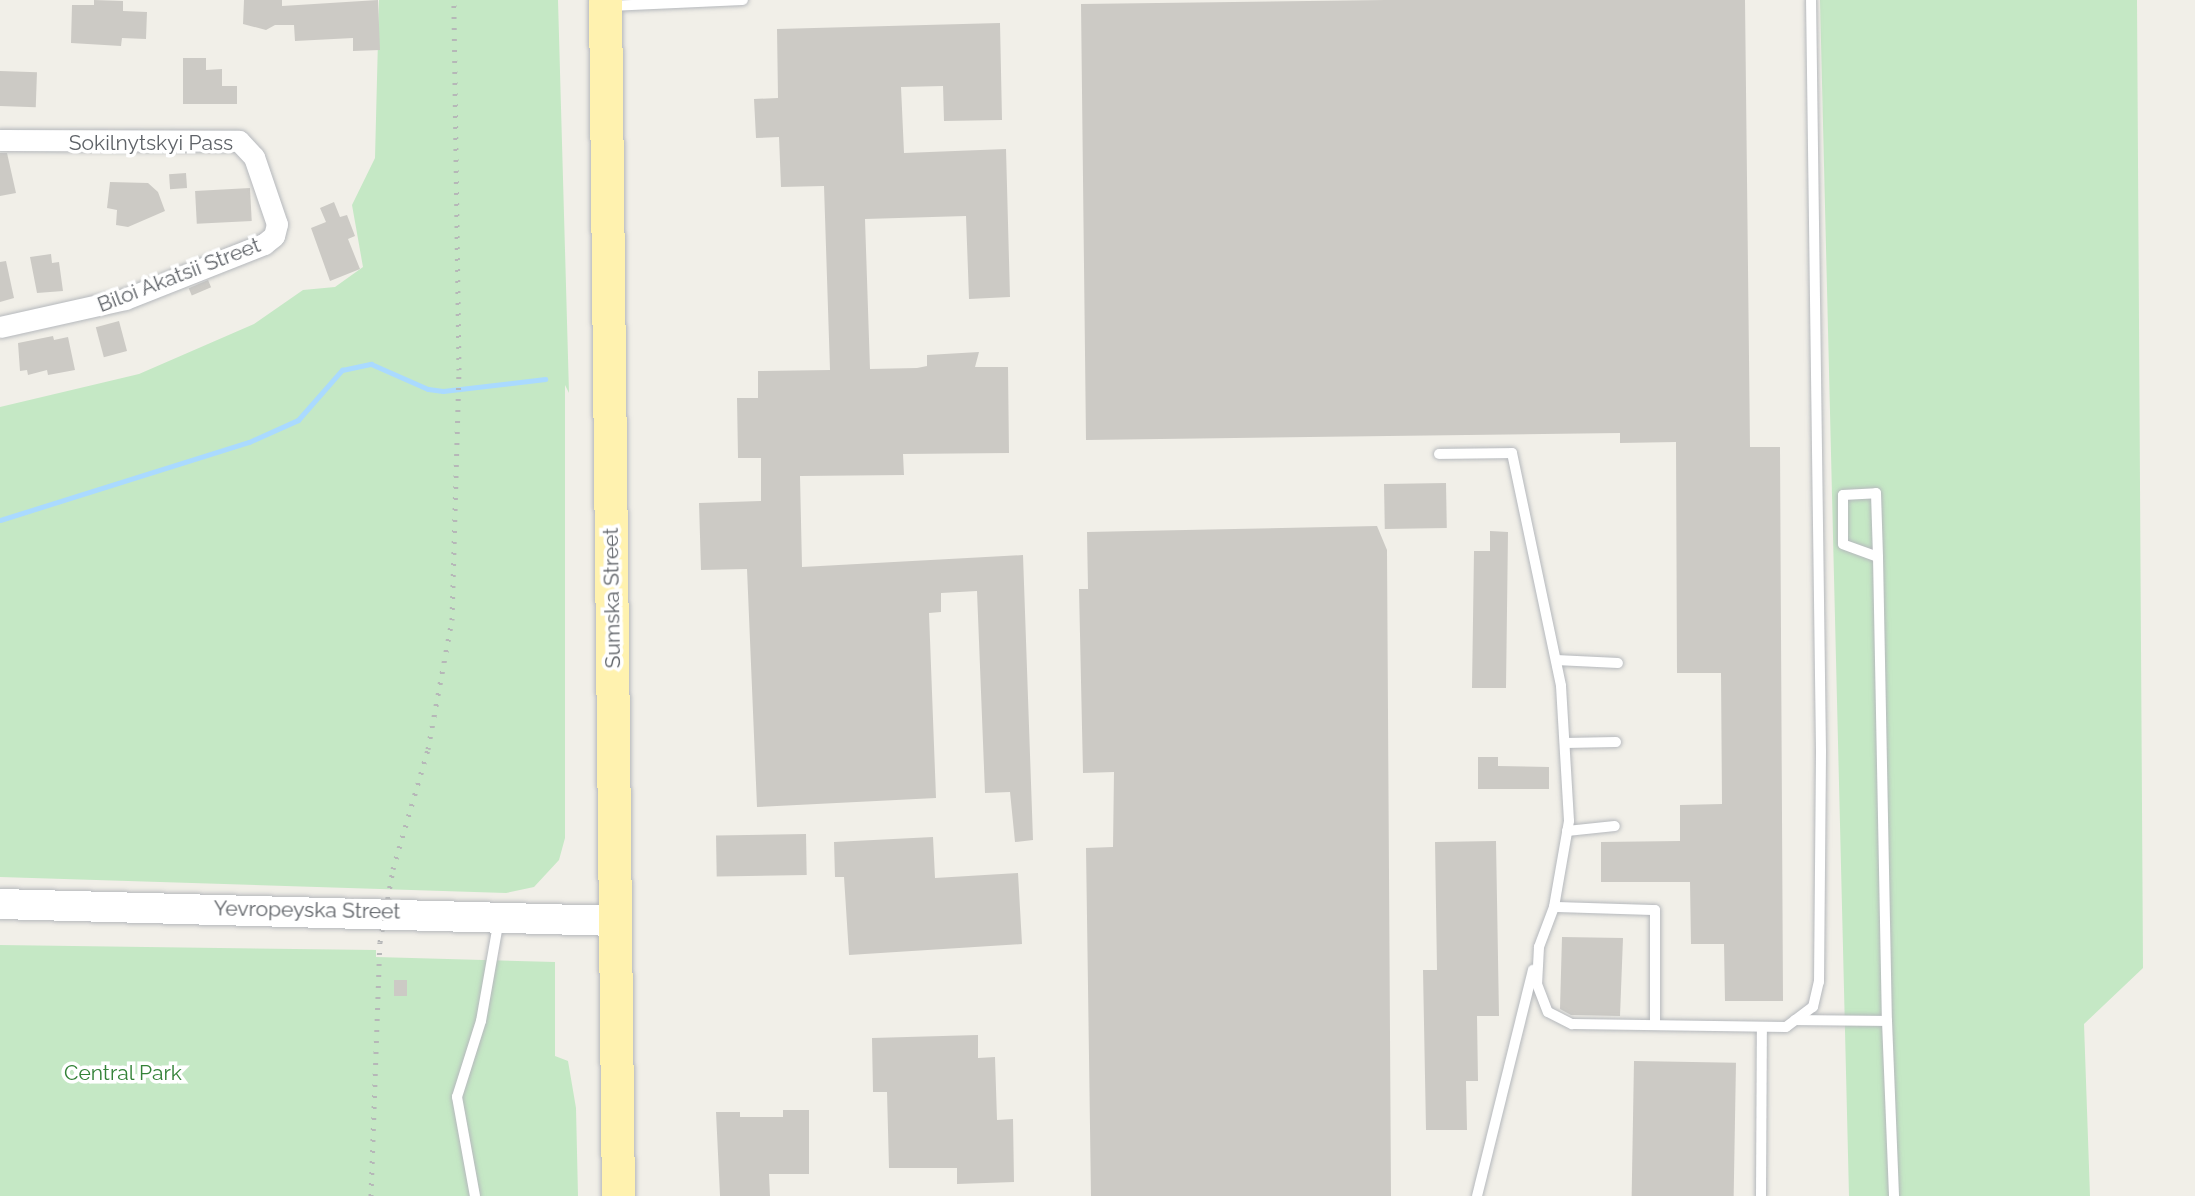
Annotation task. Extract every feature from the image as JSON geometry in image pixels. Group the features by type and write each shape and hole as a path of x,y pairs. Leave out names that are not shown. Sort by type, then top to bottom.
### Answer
{"main road":[{"name":"Sumska Street","path":"605,3 618,1196"},
{"name":"Yevropeyska Street","path":"0,904 615,921"}],"street":[{"name":"Sokilnytskyi Pass","path":"0,140 239,141 254,157 277,223 274,236"},
{"name":"Biloi Akatsii Street","path":"0,327 125,299 264,244 274,236"}],"lane":[{"path":"605,3 743,0"},
{"path":"1538,947 1537,984 1548,1012 1572,1024 1786,1027 1813,1007 1819,982 1821,751 1811,0"},
{"path":"1439,454 1512,453 1556,660 1564,743 1567,831 1554,907 1538,947 1477,1196"},
{"path":"1878,558 1843,544 1843,495 1876,493 1878,558 1887,1021 1894,1196"},
{"path":"1556,660 1618,663"},
{"path":"1564,743 1616,742"},
{"path":"1567,831 1615,827"},
{"path":"1554,907 1655,910 1655,1025"},
{"path":"475,1196 457,1097 481,1021 499,917"},
{"path":"1795,1020 1887,1021"},
{"path":"1761,1196 1762,1027"}],"green space":[{"path":"379,0 558,0 569,393 565,385 565,838 559,860 534,887 506,893 0,877 0,407 139,374 254,324 303,290 335,287 363,267 352,205 375,158"},
{"path":"1820,0 2137,0 2143,968 2084,1024 2090,1196 1849,1196"},
{"name":"Central Park","path":"0,945 376,950 376,957 555,962 555,1056 568,1061 576,1108 578,1196 0,1196"}],"building":[{"path":"94,0 123,1 123,11 147,12 146,39 122,38 121,46 71,43 72,5 94,5"},
{"path":"244,0 282,0 282,6 378,0 380,50 353,51 353,38 295,41 294,25 275,25 266,30 243,24"},
{"path":"1385,0 1745,0 1750,447 1780,447 1783,1001 1725,1001 1724,944 1691,944 1690,882 1601,882 1601,842 1680,841 1680,805 1722,804 1721,673 1677,673 1676,442 1620,443 1620,433 1086,440 1081,4"},
{"path":"1000,23 1002,120 944,121 943,86 901,87 904,153 1006,149 1010,297 969,299 966,216 865,219 870,369 917,368 927,366 927,355 979,352 975,367 1008,367 1009,453 903,454 904,475 800,476 802,567 1023,555 1033,840 1015,842 1010,792 985,793 977,591 941,593 941,612 929,613 936,798 757,807 747,569 701,570 699,503 761,501 761,458 738,458 737,398 758,398 758,371 830,370 824,186 781,187 779,137 756,138 754,99 778,98 777,29"},
{"path":"183,58 206,58 206,70 222,69 222,86 237,86 237,104 183,104"},
{"path":"0,71 37,72 36,107 0,106"},
{"path":"0,153 7,153 16,193 0,196"},
{"path":"186,173 187,188 170,189 169,174"},
{"path":"110,182 148,183 158,192 165,211 128,227 116,225 117,210 107,208"},
{"path":"250,188 252,221 197,224 195,191"},
{"path":"334,202 340,217 347,215 355,236 348,239 360,269 330,281 311,228 326,222 320,208"},
{"path":"51,254 52,263 59,262 63,291 37,293 30,257"},
{"path":"6,261 14,298 0,302 0,262"},
{"path":"208,280 211,287 192,296 189,288"},
{"path":"119,321 127,351 104,357 96,327"},
{"path":"53,336 54,340 68,337 75,370 48,375 47,370 28,375 27,370 20,371 18,343"},
{"path":"1446,483 1447,528 1385,529 1384,484"},
{"path":"1377,526 1387,550 1391,1196 1091,1196 1086,848 1113,847 1114,772 1083,773 1079,589 1088,589 1087,532"},
{"path":"1490,531 1508,532 1506,688 1472,688 1474,551 1490,551"},
{"path":"1478,757 1498,757 1498,766 1549,767 1549,789 1478,789"},
{"path":"806,834 807,875 717,877 716,836"},
{"path":"933,837 935,878 1018,873 1022,944 849,955 844,877 835,877 834,842"},
{"path":"1496,841 1499,1016 1477,1016 1478,1081 1466,1081 1467,1130 1426,1130 1423,970 1437,970 1435,842"},
{"path":"1562,937 1623,938 1620,1016 1571,1015 1560,1009"},
{"path":"394,980 407,980 407,996 394,996"},
{"path":"978,1035 978,1058 995,1057 997,1120 1013,1119 1014,1182 957,1184 957,1168 889,1168 887,1092 873,1092 872,1038"},
{"path":"1634,1061 1736,1063 1734,1196 1632,1196"},
{"path":"783,1110 809,1110 809,1174 769,1174 770,1196 720,1196 716,1112 740,1112 740,1117 783,1117"}],"waterway":[{"path":"0,520 249,442 298,420 342,370 371,364 428,389 443,391 545,379"}],"railway":[{"path":"371,1196 380,942 393,869 428,749 452,620 459,370 454,0"}]}
